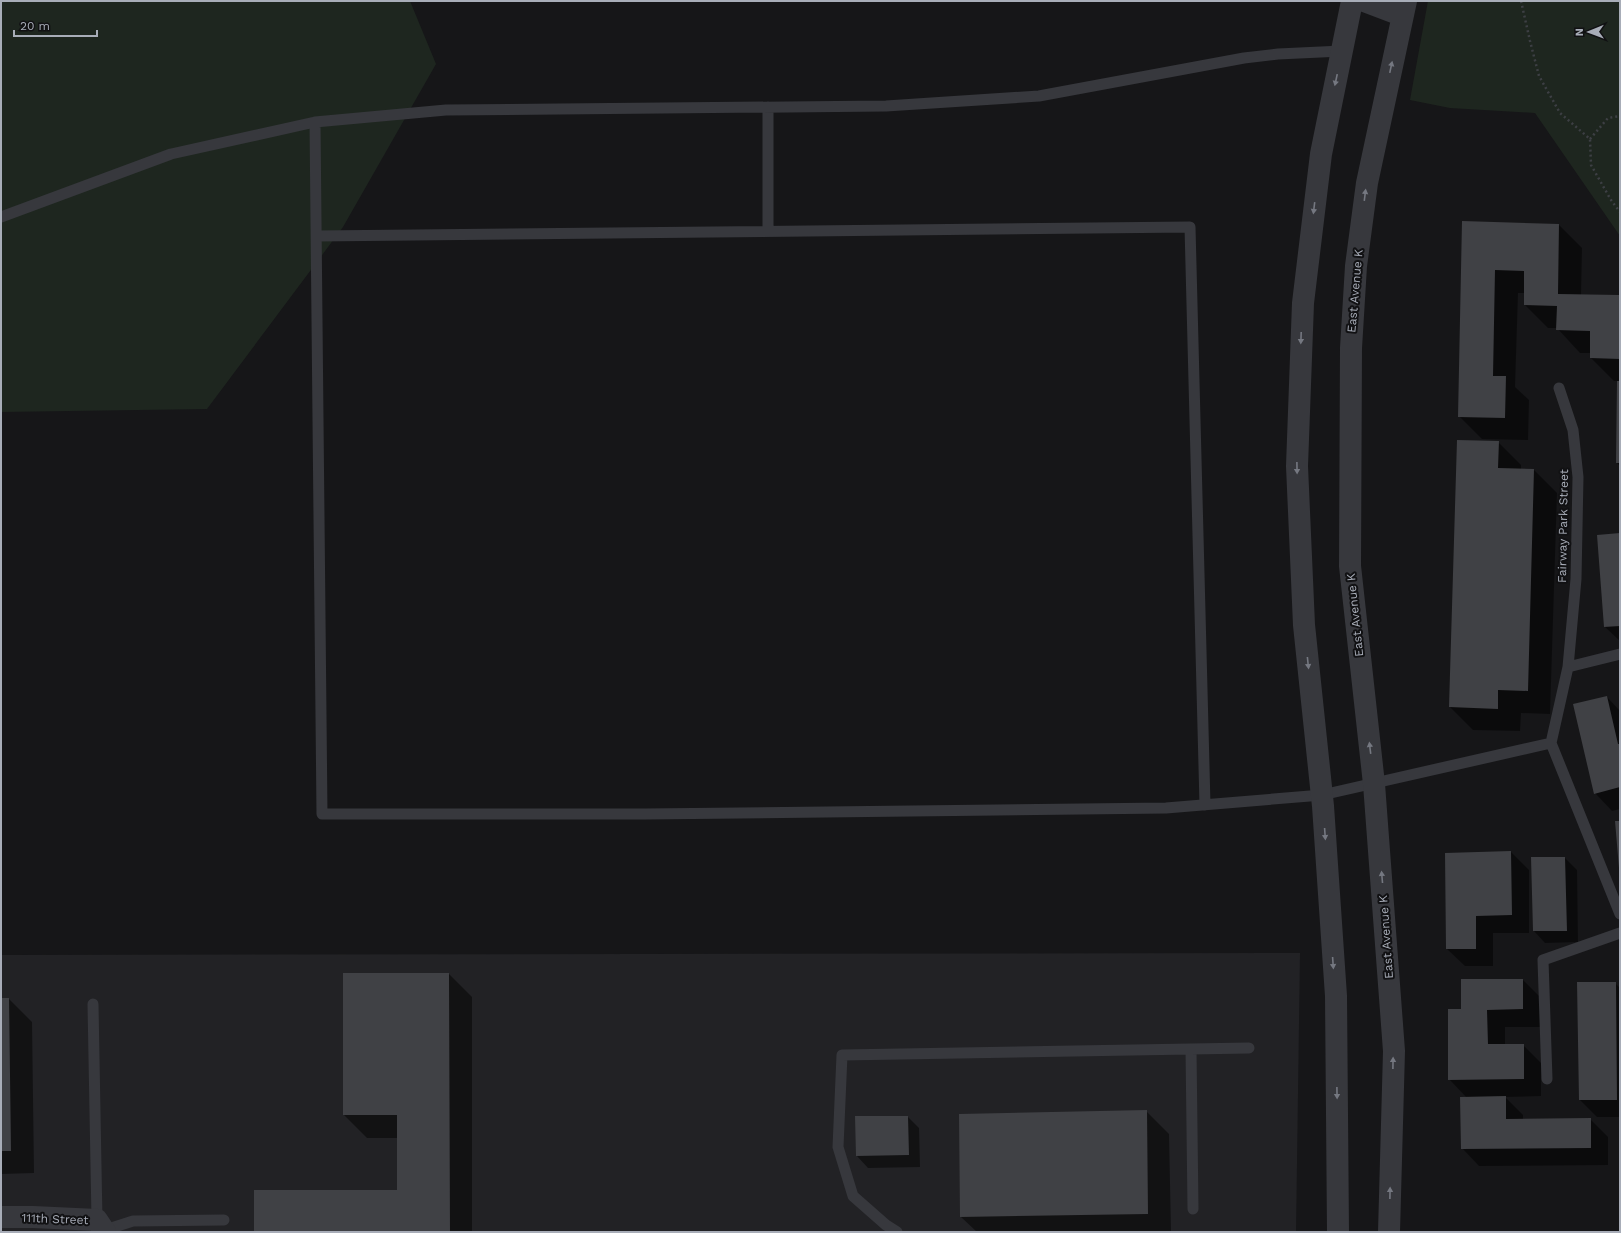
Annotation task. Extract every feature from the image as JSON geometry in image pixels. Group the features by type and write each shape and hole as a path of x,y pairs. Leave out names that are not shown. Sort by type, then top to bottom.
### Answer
{"street":[{"path":"1338,1232 1336,996 1322,795 1304,624 1297,458 1303,303 1321,154 1352,1"},
{"path":"1364,1 1404,8"},
{"name":"East Avenue K","path":"1389,1232 1394,1051 1374,784 1350,566 1351,348 1356,266 1367,182 1404,8"},
{"name":"111th Street","path":"1,1217 33,1216 102,1227"}],"lane":[{"path":"1,217 172,154 315,122 446,110 886,106 1039,96 1244,58 1278,54 1342,51"},
{"path":"768,107 768,231"},
{"path":"315,122 322,814 645,814 1166,808 1322,795 1551,742 1620,914"},
{"path":"317,236 1190,226 1205,805"},
{"name":"Fairway Park Street","path":"1551,742 1568,667 1576,579 1578,477 1573,430 1559,388"},
{"path":"1568,667 1620,654"},
{"path":"1547,1079 1543,960 1620,933"},
{"path":"93,1004 102,1227 133,1221 224,1220"},
{"path":"898,1232 886,1225 853,1196 838,1147 842,1055 1249,1048"},
{"path":"1191,1049 1193,1209"}],"path":[{"path":"1521,1 1539,76 1560,113 1590,139"},
{"path":"1620,116 1608,118 1590,139 1591,165 1611,200 1620,212"}],"shaded area":[{"path":"1,1 410,1 436,64 343,227 207,409 1,412"},
{"path":"1428,1 1620,1 1620,236 1535,113 1450,108 1410,100"},
{"path":"1300,953 1296,1232 1,1232 1,955"}],"building":[{"path":"1462,221 1559,224 1558,294 1620,295 1620,359 1590,358 1590,331 1556,330 1557,306 1524,305 1524,271 1495,270 1493,376 1506,376 1505,418 1458,417"},
{"path":"1617,381 1620,381 1620,463 1616,463"},
{"path":"1457,440 1499,441 1498,468 1534,469 1528,691 1498,690 1498,709 1449,707"},
{"path":"1620,533 1620,626 1604,627 1597,535"},
{"path":"1607,696 1618,744 1620,744 1620,787 1594,794 1573,704"},
{"path":"1615,821 1620,821 1620,868 1619,868"},
{"path":"1511,851 1512,915 1476,916 1476,949 1446,949 1445,853"},
{"path":"1531,857 1565,857 1567,931 1533,931"},
{"path":"343,973 449,973 450,1232 254,1232 254,1190 397,1190 397,1115 343,1115"},
{"path":"1461,979 1523,979 1523,1009 1487,1010 1488,1044 1524,1044 1524,1079 1448,1080 1448,1009 1461,1009"},
{"path":"1577,982 1616,982 1617,1100 1579,1100"},
{"path":"1,998 9,998 11,1151 1,1151"},
{"path":"1506,1096 1506,1119 1591,1118 1591,1148 1461,1149 1460,1097"},
{"path":"1147,1110 1148,1214 960,1217 959,1114"},
{"path":"855,1116 908,1116 909,1155 856,1156"}]}
